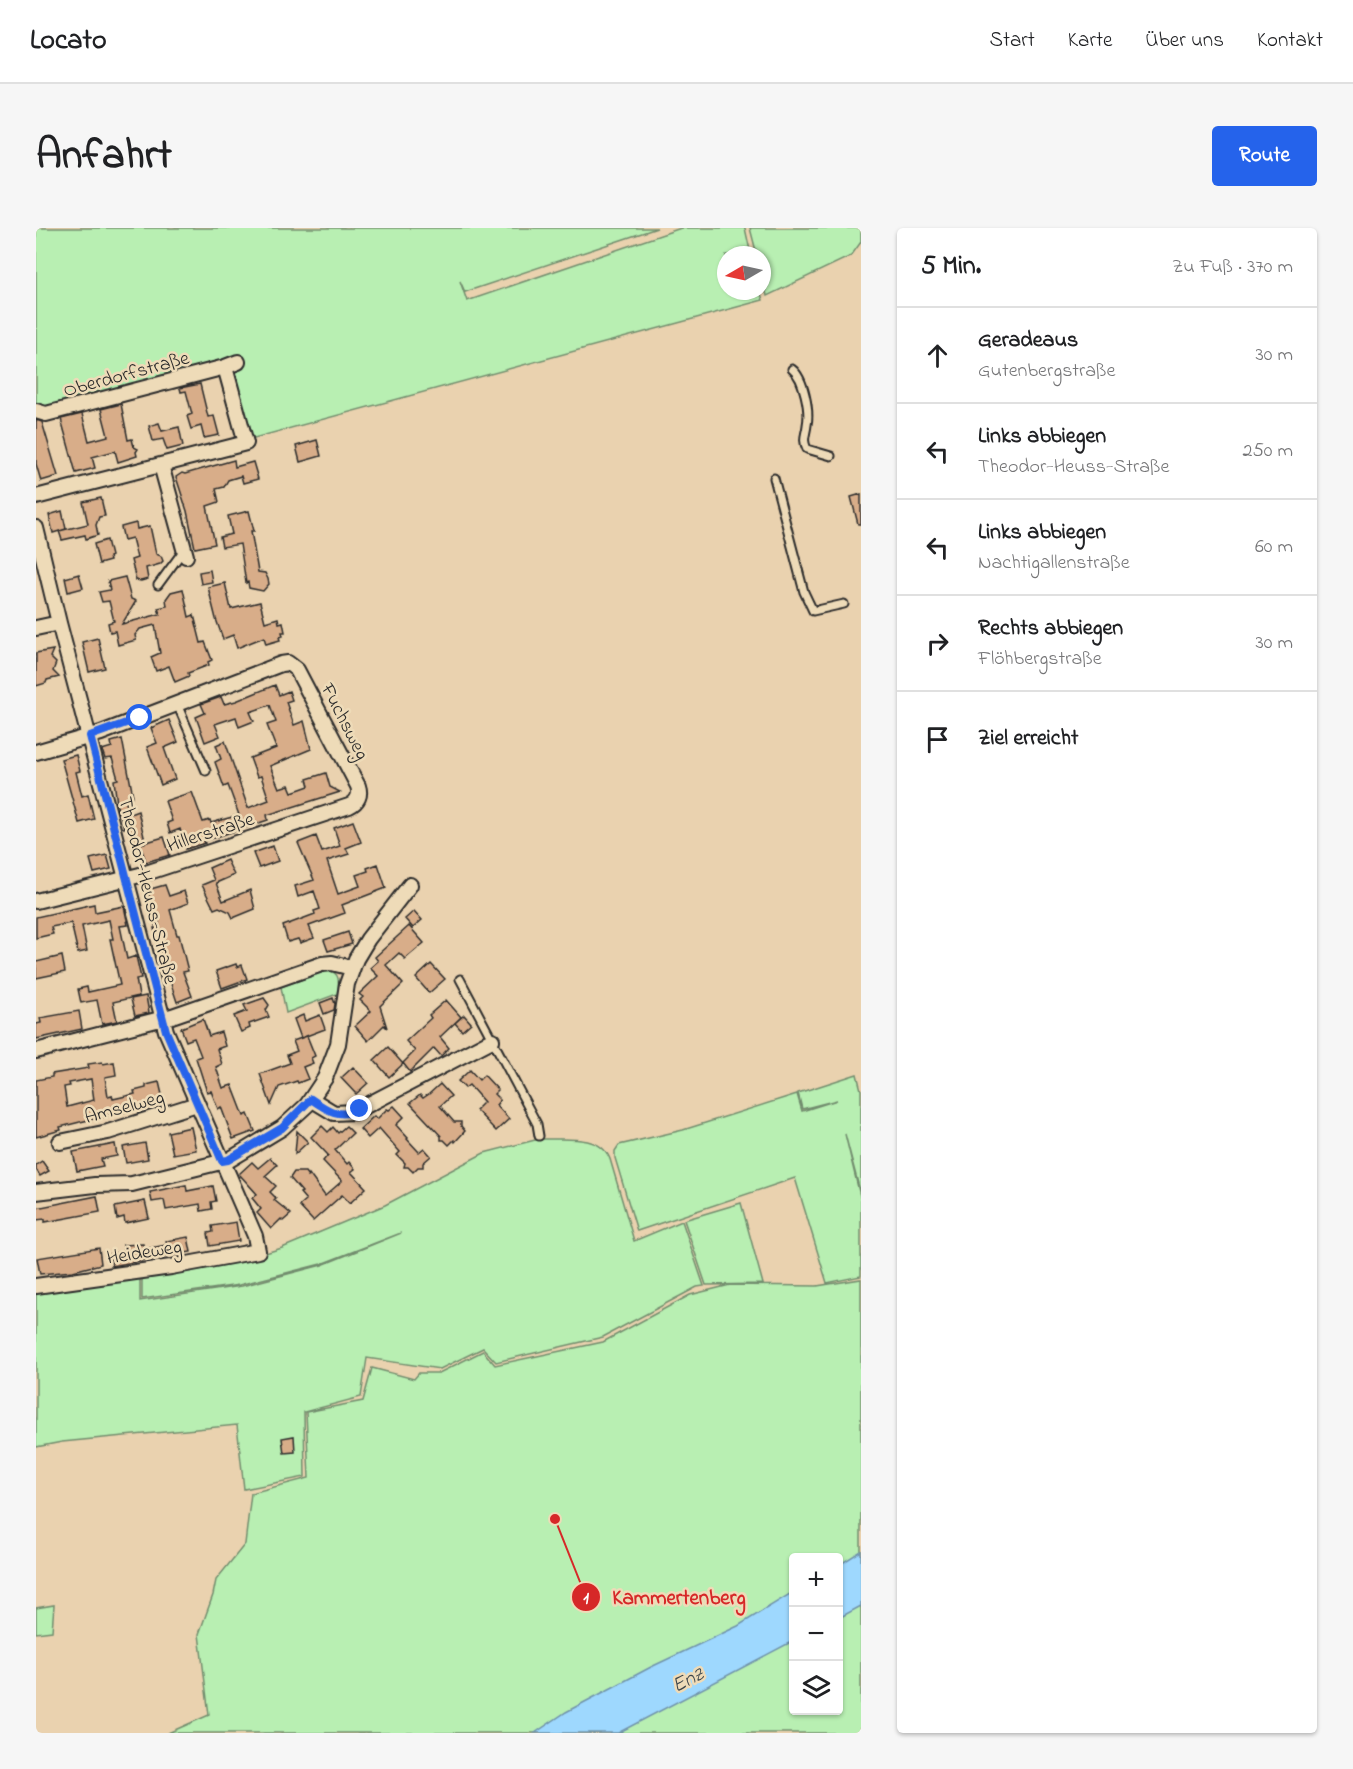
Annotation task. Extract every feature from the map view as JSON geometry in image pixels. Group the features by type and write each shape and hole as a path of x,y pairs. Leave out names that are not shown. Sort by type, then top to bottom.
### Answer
{"street":[{"name":"Oberdorfstraße","path":"36,411 45,414 232,365 246,443 36,497"},
{"path":"160,465 185,553"},
{"name":"Theodor-Heuss-Straße","path":"36,528 58,623 90,736 162,1019 255,1236 258,1251"},
{"path":"36,628 58,623"},
{"name":"Fuchsweg","path":"177,704 283,664 291,664 297,670 358,786 358,798"},
{"path":"36,752 90,736 177,704"},
{"name":"Hillerstraße","path":"36,901 126,879 349,806 358,798"},
{"path":"36,1192 95,1185 132,1184 222,1161 248,1149 282,1128 311,1099 325,1078 335,1053 352,968 364,944 410,885"},
{"path":"36,1051 162,1019 322,964 332,963 352,968"},
{"path":"311,1099 334,1113 354,1112 492,1040"},
{"name":"Amselweg","path":"60,1142 108,1132 197,1104"},
{"name":"Heideweg","path":"36,1286 171,1267 258,1251"}],"lane":[{"path":"792,369 798,374 806,400 808,424 803,436 804,443 807,448 831,456"},
{"path":"774,478 804,592 813,611 844,603"},
{"path":"158,585 185,553"},
{"path":"177,704 206,771"},
{"path":"460,980 537,1124 539,1136"}],"green space":[{"path":"36,228 657,228 465,292 460,281 467,301 681,228 745,228 749,246 717,246 717,300 763,300 254,438 247,433 231,375 236,366 50,410 36,408"},
{"path":"750,228 861,228 861,242 851,256 771,294 771,246 755,246"},
{"path":"327,970 337,976 337,994 286,1013 281,987"},
{"path":"857,1074 861,1090 861,1195 845,1134 861,1200 861,1276 827,1283 795,1178 637,1231 615,1158 615,1151 619,1145 683,1130 797,1094 802,1111 837,1100 802,1109 798,1093"},
{"path":"539,1139 580,1140 598,1145 605,1151 610,1159 634,1241 682,1221 704,1286 697,1287 603,1337 496,1362 483,1348 440,1369 367,1358 361,1397 304,1412 305,1477 244,1489 237,1425 62,1442 36,1447 36,1291 140,1275 140,1301 242,1286 322,1265 401,1233 321,1264 239,1285 142,1299 142,1276 259,1255 282,1248 385,1205 484,1153"},
{"path":"741,1203 763,1284 706,1285 684,1220"},
{"path":"861,1279 861,1733 168,1733 209,1715 199,1634 216,1580 245,1544 251,1493 309,1478 306,1412 363,1401 372,1368 414,1379 419,1373 439,1373 483,1351 495,1365 603,1342 690,1295 730,1285 817,1286"},
{"path":"54,1605 52,1631 36,1633 36,1608"}],"water":[{"path":"861,1551 861,1606 843,1616 843,1607 843,1562"},
{"name":"Enz","path":"789,1594 789,1643 618,1733 535,1733 566,1712 651,1667 738,1626"}],"building":[{"path":"200,384 208,417 214,416 219,435 204,438 201,426 191,429 187,416 192,414 186,391 181,392 180,388"},
{"path":"121,404 128,440 132,439 134,447 138,449 137,456 118,462 115,451 92,457 95,468 76,473 61,419 82,414 89,441 108,436 101,409"},
{"path":"36,420 42,422 58,476 41,481 36,464"},
{"path":"159,423 162,431 179,427 183,446 167,450 163,439 153,441 149,426"},
{"path":"317,440 321,456 300,462 296,446"},
{"path":"234,460 235,467 253,462 258,479 243,483 241,476 228,480 224,487 216,489 219,502 207,506 215,544 195,548 187,511 176,477 182,473"},
{"path":"861,494 861,524 858,524 851,497"},
{"path":"101,498 105,516 99,517 96,525 98,535 86,539 85,535 62,540 59,531 88,524 83,502"},
{"path":"62,511 66,529 53,533 49,515"},
{"path":"249,511 254,531 251,531 258,572 265,573 269,584 263,591 249,588 248,582 246,583 240,544 222,547 220,537 232,534 228,516"},
{"path":"136,523 137,529 150,526 156,554 161,556 163,561 146,568 148,579 141,581 136,580 131,560 137,558 132,538 124,540 121,527"},
{"path":"107,540 110,561 99,564 94,544"},
{"path":"210,570 212,582 201,584 199,572"},
{"path":"79,574 83,588 68,592 65,578"},
{"path":"125,577 131,599 136,601 122,624 160,614 158,608 167,606 166,599 171,592 183,589 189,617 194,615 201,643 205,642 212,660 208,662 209,665 188,673 189,676 175,682 169,666 156,671 151,657 160,653 155,625 140,629 135,635 136,640 118,645 115,631 110,632 108,623 114,621 109,601 102,602 99,592 110,590 108,581"},
{"path":"225,583 231,609 260,602 265,622 278,618 279,623 283,622 285,632 282,632 283,636 279,637 280,640 266,644 264,637 237,648 233,635 223,639 208,587"},
{"path":"98,638 105,668 89,672 82,642"},
{"path":"53,650 50,657 56,663 53,671 59,677 36,686 36,653"},
{"path":"275,685 279,695 289,691 292,700 286,702 294,725 304,721 311,749 270,766 279,788 289,785 292,792 309,786 307,779 326,773 330,787 340,792 267,815 268,820 186,849 180,829 170,833 167,823 172,821 165,801 192,792 203,822 210,820 211,823 239,815 228,785 224,787 215,762 221,759 216,745 225,741 248,808 269,800 261,776 257,777 250,758 276,748 267,725 276,722 270,705 250,712 254,721 239,727 236,717 215,724 220,736 205,742 196,717 205,713 201,704 221,697 224,704 236,701"},
{"path":"169,720 178,742 164,748 175,779 161,785 147,747 157,743 151,728"},
{"path":"122,739 133,796 125,800 130,814 138,811 145,841 135,845 129,827 124,828 120,812 118,812 114,780 118,779 112,758 105,759 102,750 112,747 111,742"},
{"path":"76,755 80,771 76,772 82,796 88,794 94,819 79,823 61,759"},
{"path":"353,821 361,842 346,848 349,854 327,861 338,894 360,886 356,875 378,864 386,888 342,905 345,913 309,926 314,938 300,943 298,939 288,942 283,926 315,914 314,911 320,909 314,891 298,897 295,886 314,880 298,843 316,836 322,852 340,846 334,828"},
{"path":"164,837 170,855 146,862 140,844"},
{"path":"273,846 278,861 259,868 253,853"},
{"path":"107,855 111,869 94,873 90,859"},
{"path":"227,860 234,875 216,883 223,901 250,890 255,909 233,918 230,912 219,907 214,909 202,885 214,880 209,868"},
{"path":"165,885 169,896 184,891 188,903 170,910 188,971 183,972 192,996 177,1002 157,941 154,928 156,928 155,924 159,923 147,890"},
{"path":"94,904 95,912 124,906 128,925 120,926 127,959 136,956 141,978 136,979 139,996 113,1002 117,1021 102,1024 97,1000 81,1003 78,989 87,987 88,992 120,985 110,939 113,939 109,920 82,926 87,951 78,953 71,923 51,927 53,934 36,938 36,917"},
{"path":"414,911 422,920 413,928 405,919"},
{"path":"409,926 424,943 405,959 399,953 386,965 403,984 380,1006 387,1028 384,1025 368,1041 355,1026 371,1011 360,1000 363,997 359,994 378,976 370,968 378,961 375,957"},
{"path":"348,932 352,944 328,951 324,940"},
{"path":"62,956 65,972 36,978 36,962"},
{"path":"236,964 237,967 242,965 247,979 222,988 216,971"},
{"path":"431,964 445,979 429,993 416,978"},
{"path":"146,996 149,1013 135,1016 131,999"},
{"path":"264,998 269,1005 266,1010 269,1017 249,1024 250,1028 241,1032 234,1016 247,1011 244,1005"},
{"path":"333,998 334,1010 324,1014 320,1003"},
{"path":"446,1000 461,1017 440,1037 449,1048 441,1056 434,1048 410,1072 403,1063 415,1051 406,1041 431,1018 429,1015"},
{"path":"79,1011 82,1029 36,1039 36,1024 41,1023 40,1018"},
{"path":"303,1015 305,1021 320,1015 325,1029 301,1038 294,1019"},
{"path":"464,1015 471,1023 462,1031 455,1023"},
{"path":"203,1019 209,1036 221,1032 225,1046 217,1049 222,1064 216,1067 223,1088 232,1085 244,1116 248,1114 255,1131 233,1139 221,1107 218,1109 211,1091 207,1092 196,1058 201,1056 194,1038 186,1041 181,1028"},
{"path":"307,1036 315,1056 311,1058 313,1063 303,1067 308,1079 279,1087 271,1105 260,1074 290,1063 287,1055 297,1051 293,1041"},
{"path":"388,1047 403,1064 389,1077 374,1060"},
{"path":"114,1062 116,1075 105,1077 108,1096 112,1095 113,1099 135,1094 134,1091 146,1088 146,1085 159,1082 164,1103 60,1127 61,1130 36,1137 36,1080 52,1077 52,1074 89,1068 88,1064","holes":["91,1079 94,1100 67,1107 64,1087 70,1086 69,1083"]},
{"path":"353,1067 368,1083 356,1094 341,1078"},
{"path":"470,1070 479,1080 484,1075 498,1090 494,1094 500,1100 496,1105 509,1119 496,1131 476,1110 484,1102 469,1085 465,1088 458,1081"},
{"path":"440,1084 451,1096 440,1106 454,1122 461,1122 465,1131 449,1145 441,1140 441,1136 410,1103 420,1095 423,1098"},
{"path":"394,1106 404,1117 396,1125 419,1152 424,1148 431,1156 423,1163 423,1167 418,1167 413,1172 408,1167 404,1167 405,1163 397,1155 400,1152 379,1128 368,1138 360,1129 374,1116 377,1119 387,1109"},
{"path":"322,1126 328,1132 333,1127 338,1133 346,1126 353,1133 335,1150 347,1164 349,1162 355,1169 351,1172 366,1188 350,1203 342,1195 313,1221 299,1206 306,1200 290,1178 294,1172 305,1172 308,1176 309,1174 325,1196 342,1181 323,1161 328,1155 311,1137"},
{"path":"191,1127 196,1150 173,1154 168,1132"},
{"path":"297,1131 308,1142 295,1154"},
{"path":"145,1143 148,1159 126,1163 123,1147"},
{"path":"115,1144 117,1156 101,1159 103,1166 77,1171 73,1152"},
{"path":"270,1158 277,1165 265,1176 276,1186 270,1192 276,1198 274,1200 291,1214 283,1221 281,1219 271,1229 257,1213 261,1209 252,1198 257,1194 239,1174 252,1162 258,1168"},
{"path":"42,1161 49,1171 40,1176 36,1165"},
{"path":"186,1185 187,1191 213,1186 216,1201 211,1202 212,1209 201,1211 200,1204 166,1210 164,1200 152,1202 150,1192"},
{"path":"97,1196 100,1212 45,1222 45,1219 36,1220 36,1208"},
{"path":"145,1201 149,1218 125,1223 124,1217 117,1219 115,1207"},
{"path":"236,1222 239,1241 210,1246 208,1233 213,1232 212,1226"},
{"path":"188,1237 191,1252 112,1266 110,1254 125,1251 123,1245 143,1244 144,1249 167,1245 166,1241"},
{"path":"99,1248 101,1264 73,1271 40,1274 37,1258"},
{"path":"294,1436 295,1452 284,1453 282,1438"}],"place":[{"name":"Kammertenberg","path":"555,1519"}],"route":[{"path":"140,718 90,736 159,1010 222,1161 267,1139 292,1120 311,1099 338,1114 347,1114 360,1109"}]}
